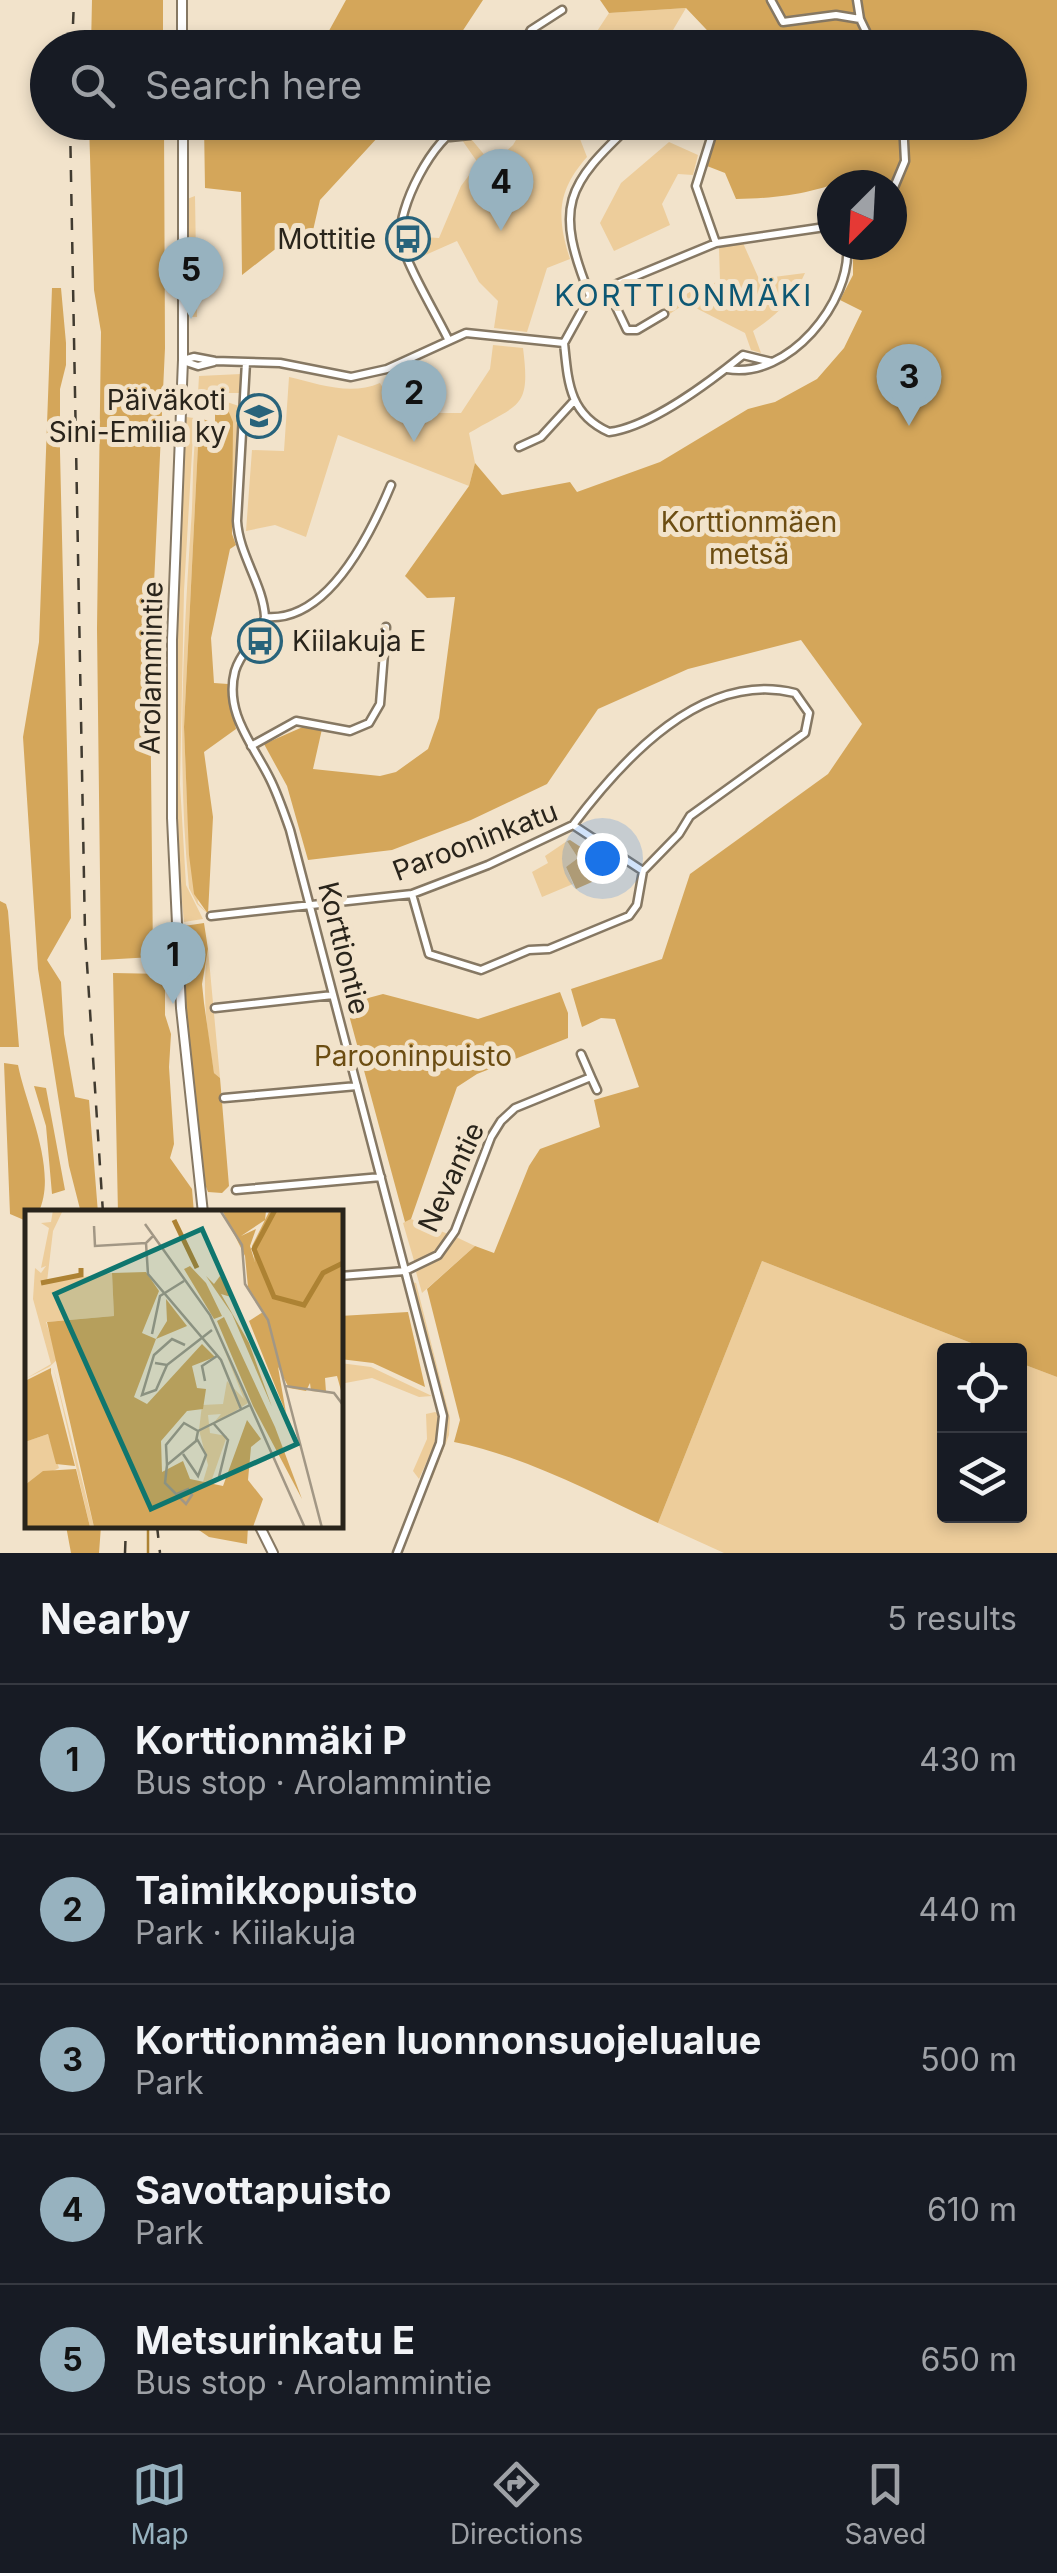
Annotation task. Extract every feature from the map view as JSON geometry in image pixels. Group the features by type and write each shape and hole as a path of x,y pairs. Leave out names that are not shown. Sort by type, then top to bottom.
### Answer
{"street":[{"path":"182,0 182,30"},
{"path":"772,0 783,22 836,14 860,19"},
{"path":"857,0 865,30"},
{"path":"531,30 562,10"},
{"name":"Arolammintie","path":"183,140 183,360 172,640 172,818 181,1008 203,1210"},
{"path":"447,140 416,179 400,238 448,339"},
{"path":"590,296 570,241 568,222 588,168 616,140"},
{"path":"710,140 696,186 716,243"},
{"path":"902,170 904,140"},
{"path":"772,362 744,355 659,411 616,431 599,427 573,402 564,343 590,296 607,288 716,243 817,228"},
{"path":"727,369 744,370 772,362 799,344 831,305 843,281 845,260"},
{"path":"607,288 627,330 637,330 664,314"},
{"path":"183,360 194,357 280,363 341,376 360,376 387,370 448,339 478,332 564,343"},
{"path":"246,362 238,535 266,618 290,616 338,580 362,549 391,485"},
{"path":"519,447 541,437 573,402"},
{"name":"Korttiontie","path":"266,618 242,655 232,686 236,716 282,806 444,1428 396,1553"},
{"path":"251,746 296,721 350,730 369,723 380,704 386,627"},
{"path":"412,894 429,954 481,970 529,950 550,949 629,916 637,905 643,871 680,834 694,812 800,739 809,713 795,694 766,690 712,700 657,730 648,745 624,762 572,825"},
{"name":"Parooninkatu","path":"212,916 412,894 488,865 572,825 643,871"},
{"path":"216,1008 332,995"},
{"path":"582,1054 597,1090"},
{"name":"Nevantie","path":"405,1271 430,1261 446,1247 491,1138 508,1114 591,1077"},
{"path":"224,1098 357,1086"},
{"path":"236,1190 381,1177"},
{"path":"342,1276 405,1271"},
{"path":"261,1528 270,1553"}],"shaded area":[{"path":"686,8 673,30 598,30 609,13"},
{"path":"462,140 472,140 492,164 516,140 580,140 587,157 569,182 562,206 570,259 547,268 527,332 494,328 498,301 479,282 457,241 414,260 406,236 439,238 461,186 478,163"},
{"path":"669,142 698,155 693,175 678,174 662,204 670,225 614,251 600,223 621,183"},
{"path":"195,196 197,317 192,317 187,199"},
{"path":"743,243 759,279 805,273 784,306 753,331 761,353 751,350 745,333 686,303 668,315 664,308 693,290 720,281 719,247"},
{"path":"493,345 523,348 525,383 518,402 469,433 475,463 469,486 338,435 306,537 275,525 246,531 252,450 284,451 289,377 346,389 380,383 398,413 461,413 490,369"},
{"path":"241,374 240,393 224,393 224,401 239,406 234,501 216,407 205,408 203,413 197,411 199,376"},
{"path":"186,417 194,418 184,591 180,784 186,885 203,919 184,922 175,733"},
{"path":"199,417 203,419 198,445 184,727 198,903 208,914 197,904 189,888 182,752 194,456"},
{"path":"567,841 578,858 566,867 573,884 542,897 532,872 548,863 545,856"},
{"path":"208,949 220,1078 214,1073 207,1026"},
{"path":"411,1219 448,1234 433,1254 415,1264 403,1223"},
{"path":"456,1237 475,1246 422,1293 416,1272 445,1254"},
{"path":"762,1261 971,1343 937,1343 937,1523 1027,1523 1027,1366 1057,1377 1057,1553 724,1553 658,1523"},
{"path":"412,1282 416,1283 450,1418 449,1435 432,1479 447,1419"},
{"path":"342,1363 371,1367 432,1396 419,1397 372,1378 342,1384"},
{"path":"426,1414 439,1414 435,1443 419,1479 413,1471 427,1439"}],"green space":[{"path":"92,0 163,0 163,30 91,30"},
{"path":"346,0 483,0 463,30 329,30"},
{"name":"Korttionmäen metsä","path":"600,0 1057,0 1057,1377 1027,1366 1027,1343 971,1343 762,1261 658,1523 532,1466 454,1442 460,1420 427,1289 475,1246 494,1253 529,1166 540,1149 600,1127 594,1100 639,1087 615,1019 601,1018 582,1027 571,989 662,959 690,874 828,774 862,724 801,640 688,669 598,709 547,784 471,820 392,850 308,860 287,786 264,744 305,726 322,729 313,769 380,776 396,772 428,749 439,718 455,597 427,598 405,576 469,486 475,463 502,495 570,482 577,492 660,462 748,409 775,402 817,379 844,348 862,311 840,300 853,275 853,260 907,260 907,170 817,170 817,189 736,199 725,173 707,166 715,140 1027,140 1027,30 707,30 686,8 609,13"},
{"path":"90,140 164,140 165,348 150,670 153,957 101,960 97,629 101,332 94,290"},
{"path":"204,140 375,140 320,200 309,248 287,240 242,275 241,192 205,188"},
{"path":"52,288 61,288 66,343 60,389 60,452 71,918 47,960 61,982 64,1034 75,1097 89,1100 98,1210 80,1210 69,1166 38,969 23,737 39,642"},
{"path":"215,407 228,410 233,422 232,534 236,545 230,549 211,638 214,683 228,684 236,729 204,752 213,817 208,914 194,894 184,727 198,445 203,419 215,424"},
{"path":"567,841 617,871 576,889 566,867 578,858"},
{"path":"0,901 8,911 19,1047 0,1047"},
{"path":"204,923 208,949 202,984 214,1073 220,1078 229,1186 222,1193 208,1192 203,1179 185,1007 184,926"},
{"path":"113,973 165,974 174,1144 170,1158 192,1189 194,1210 118,1210"},
{"name":"Parooninpuisto","path":"560,992 568,1013 568,1038 477,1074 457,1087 411,1219 405,1222 346,1004 383,994 478,1019"},
{"path":"4,1063 18,1065 39,1139 45,1178 39,1210 25,1210 24,1220 10,1214"},
{"path":"34,1086 46,1088 65,1190 52,1194 46,1126"},
{"path":"408,1312 425,1387 373,1363 342,1359 342,1316"},
{"path":"66,1528 101,1528 99,1553 71,1553"},
{"path":"196,1528 248,1528 247,1544 209,1537"}],"waterway":[{"path":"148,1528 148,1553"}],"railway":[{"path":"73,30 74,0"},
{"path":"70,140 85,933 103,1210"},
{"path":"125,1553 126,1528"},
{"path":"157,1528 160,1553"}],"place":[{"name":"Savottapuisto","path":"501,231"},
{"name":"Mottitie","path":"408,239"},
{"name":"Metsurinkatu E","path":"191,319"},
{"name":"Päiväkoti Sini-Emilia ky","path":"259,416"},
{"name":"Korttionmäen luonnonsuojelualue","path":"909,426"},
{"name":"Taimikkopuisto","path":"414,442"},
{"name":"Kiilakuja E","path":"260,641"},
{"name":"Korttionmäki P","path":"173,1004"}],"district":[{"name":"KORTTIONMÄKI","path":"684,295"}]}
